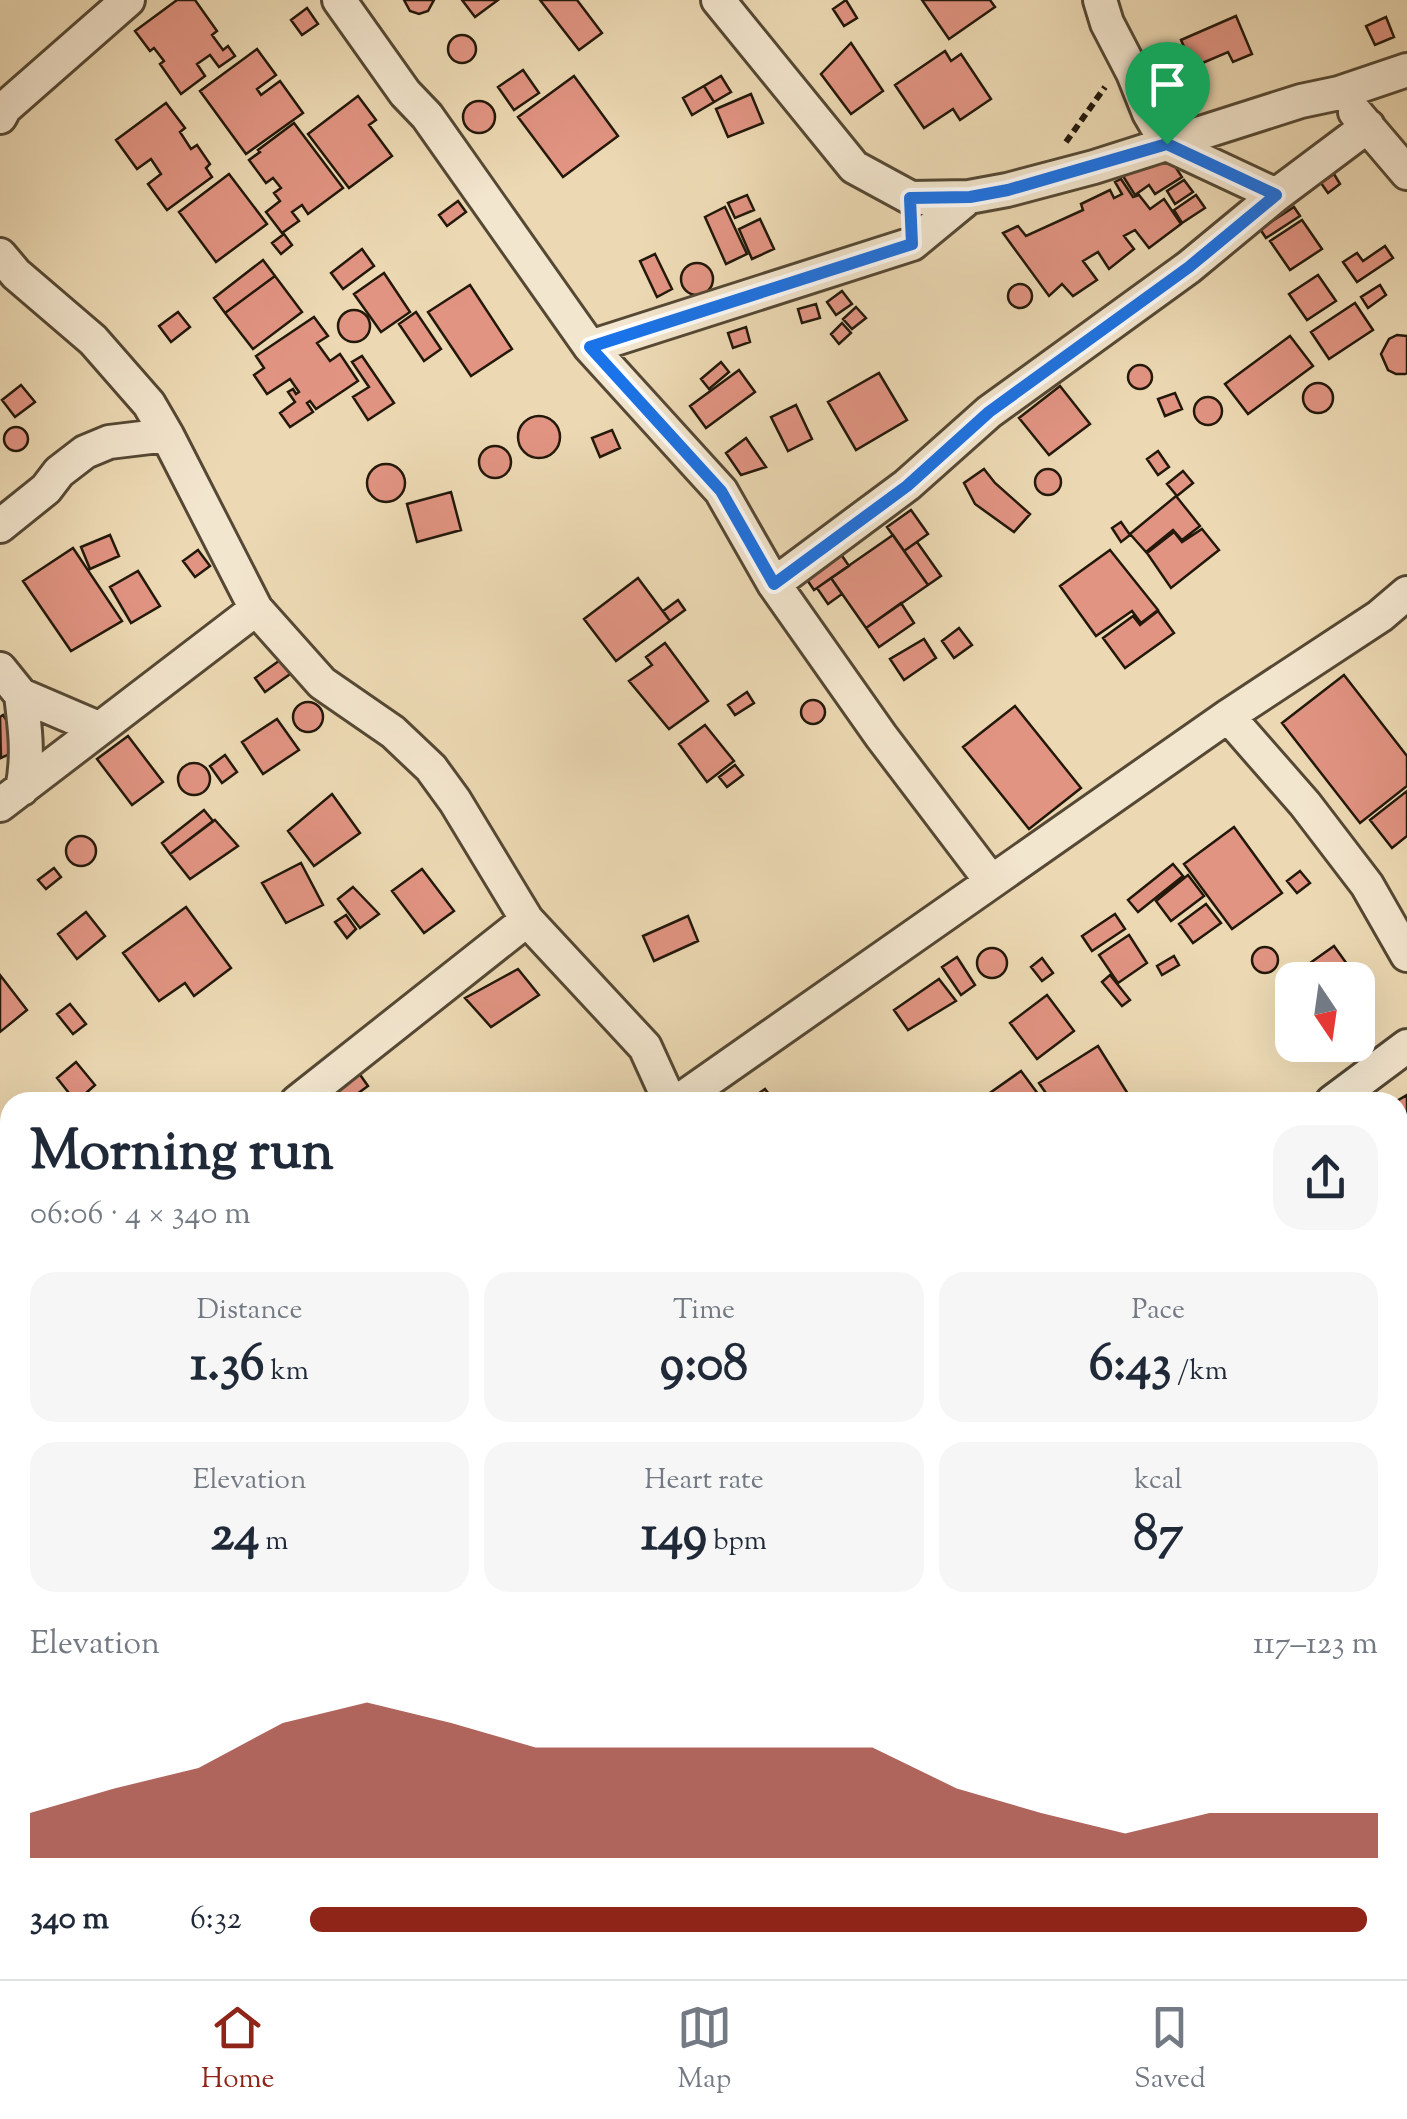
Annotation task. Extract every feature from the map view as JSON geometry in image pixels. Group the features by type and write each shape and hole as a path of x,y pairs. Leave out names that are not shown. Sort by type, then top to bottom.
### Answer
{"street":[{"path":"2,111 128,0"},
{"path":"339,0 427,116 590,347 721,491 774,584 991,882"},
{"path":"718,0 854,167 910,198 970,197 1008,190 1407,70"},
{"path":"1100,0 1107,23 1167,144 1276,195"},
{"path":"1339,93 1407,173"},
{"path":"774,584 907,486 989,412 1189,267 1368,126"},
{"path":"590,347 912,244 970,197"},
{"path":"910,198 912,244"},
{"path":"0,255 16,274 92,340 149,404 256,609 322,683 392,732 431,768 528,920 645,1048 668,1092"},
{"path":"0,526 85,452 109,442 168,435"},
{"path":"687,1092 1228,716 1380,616 1407,593"},
{"path":"11,797 256,609"},
{"path":"0,669 21,695 98,728"},
{"path":"11,797 26,768 21,695"},
{"path":"1228,716 1305,804 1367,885 1407,955"},
{"path":"310,1092 528,920"},
{"path":"1345,1092 1407,1046"}],"path":[{"path":"1062,148 1124,56"}],"building":[{"path":"177,0 195,0 217,31 212,35 223,50 228,46 235,56 219,67 210,55 197,64 205,76 181,94 160,64 164,61 154,48 150,51 135,31"},
{"path":"404,0 434,0 428,11 419,14 410,11"},
{"path":"462,0 498,0 475,17"},
{"path":"540,0 577,0 602,33 579,50"},
{"path":"846,0 857,18 844,26 833,9"},
{"path":"922,0 990,0 995,7 949,39"},
{"path":"307,8 318,24 302,35 291,20"},
{"path":"1236,16 1252,54 1233,62 1228,52 1193,67 1181,40"},
{"path":"1386,17 1394,37 1375,45 1366,26"},
{"path":"462,35 472,39 476,49 472,59 462,63 452,59 448,49 452,39"},
{"path":"851,43 883,91 851,114 821,74"},
{"path":"257,49 276,75 257,89 261,95 280,81 303,113 246,154 200,91"},
{"path":"945,51 951,61 961,54 991,99 960,120 953,109 924,128 895,85"},
{"path":"523,70 539,93 514,110 498,87"},
{"path":"574,76 618,136 563,177 518,117"},
{"path":"721,76 731,92 714,102 704,86"},
{"path":"704,86 714,102 692,115 683,98"},
{"path":"751,94 763,123 728,137 716,109"},
{"path":"358,96 376,120 369,125 392,156 349,188 308,134"},
{"path":"479,101 491,105 495,117 491,129 479,133 467,129 463,117 467,105"},
{"path":"166,103 185,128 180,132 191,149 197,145 210,164 206,168 212,177 167,210 148,184 161,174 151,159 137,169 116,140"},
{"path":"294,123 343,188 308,214 302,205 292,212 299,221 282,233 266,212 280,201 274,193 281,188 273,178 266,183 249,160"},
{"path":"1163,148 1182,177 1155,194 1149,185 1135,195 1123,176"},
{"path":"229,174 267,224 216,262 179,212"},
{"path":"1334,174 1340,184 1328,193 1321,183"},
{"path":"1121,179 1133,197 1139,195 1150,209 1164,199 1181,224 1149,248 1135,230 1124,236 1134,249 1109,269 1098,252 1083,261 1097,280 1073,296 1062,284 1049,296 1003,233 1018,226 1026,236 1083,210 1081,204 1110,190 1114,198 1122,194 1115,182"},
{"path":"1184,180 1193,192 1175,204 1167,191"},
{"path":"747,195 754,210 735,218 728,203"},
{"path":"1196,195 1205,208 1182,223 1174,210"},
{"path":"458,201 466,212 447,226 439,215"},
{"path":"725,207 747,254 726,264 705,217"},
{"path":"1294,207 1300,216 1266,238 1260,229"},
{"path":"760,219 774,249 752,259 739,229"},
{"path":"1302,220 1322,249 1290,270 1270,241"},
{"path":"284,234 292,245 281,254 272,243"},
{"path":"1385,246 1393,258 1357,282 1343,262 1357,253 1363,261"},
{"path":"362,249 374,266 343,289 331,273"},
{"path":"655,254 672,289 657,297 640,261"},
{"path":"263,260 275,276 225,313 214,298"},
{"path":"697,263 708,268 713,279 708,290 697,295 686,290 681,279 686,268"},
{"path":"384,273 410,312 381,332 354,294"},
{"path":"1318,275 1336,301 1307,320 1289,294"},
{"path":"275,276 302,312 253,349 225,313"},
{"path":"1015,284 1025,284 1032,296 1025,308 1015,308 1008,301 1008,291"},
{"path":"470,285 512,349 471,376 428,312"},
{"path":"1380,285 1386,295 1368,308 1361,297"},
{"path":"842,291 852,304 836,315 827,302"},
{"path":"1355,303 1373,330 1329,359 1311,332"},
{"path":"816,304 820,318 802,323 798,309"},
{"path":"856,307 866,318 852,329 843,319"},
{"path":"354,310 365,315 370,326 365,337 354,342 343,337 338,326 343,315"},
{"path":"178,312 190,327 171,342 159,326"},
{"path":"416,312 441,349 424,361 399,324"},
{"path":"314,317 328,336 317,343 330,361 340,354 358,381 316,409 310,401 307,403 313,412 290,427 280,413 295,402 288,392 299,392 290,379 267,394 254,375 264,368 256,356"},
{"path":"842,323 851,333 839,344 831,334"},
{"path":"746,327 750,342 733,348 728,333"},
{"path":"1290,336 1313,366 1248,414 1225,384"},
{"path":"1407,336 1405,374 1388,370 1381,354 1389,339"},
{"path":"362,356 394,403 368,420 353,397 369,387 352,362"},
{"path":"721,362 729,372 709,389 701,379"},
{"path":"1140,365 1149,368 1149,386 1140,389 1131,386 1128,377 1131,368"},
{"path":"739,370 755,392 706,428 690,406"},
{"path":"879,373 907,420 856,450 828,402"},
{"path":"1318,383 1329,387 1333,398 1329,409 1318,413 1307,409 1303,398 1307,387"},
{"path":"21,385 35,402 15,417 2,400"},
{"path":"1060,386 1090,424 1049,455 1019,418"},
{"path":"1175,393 1182,409 1165,416 1158,399"},
{"path":"1208,397 1218,401 1222,411 1218,421 1208,425 1198,421 1194,411 1198,401"},
{"path":"796,405 812,439 788,451 771,417"},
{"path":"539,416 554,422 560,437 554,452 539,458 524,452 518,437 524,422"},
{"path":"16,427 28,439 16,451 4,439"},
{"path":"612,430 620,448 600,457 592,438"},
{"path":"746,438 766,467 741,475 726,453"},
{"path":"495,446 506,451 511,462 506,473 495,478 484,473 479,462 484,451"},
{"path":"1158,451 1169,467 1158,475 1147,459"},
{"path":"386,464 400,469 405,483 400,497 386,502 372,497 367,483 372,469"},
{"path":"984,469 1030,514 1014,532 975,504 964,483"},
{"path":"1048,469 1058,472 1058,492 1048,495 1038,492 1035,482 1038,472"},
{"path":"1183,471 1193,483 1177,496 1167,484"},
{"path":"451,492 461,530 417,542 407,504"},
{"path":"1176,496 1200,526 1182,540 1173,530 1146,552 1130,534"},
{"path":"911,510 928,534 904,551 887,527"},
{"path":"1121,522 1130,535 1121,542 1112,528"},
{"path":"1202,529 1219,550 1171,588 1147,553 1174,532 1182,542"},
{"path":"110,535 119,556 90,569 81,547"},
{"path":"893,535 928,585 866,628 831,578"},
{"path":"917,542 941,576 928,585 904,551"},
{"path":"73,548 122,621 71,651 23,581"},
{"path":"198,550 210,566 195,577 183,561"},
{"path":"838,550 849,566 814,590 803,574"},
{"path":"1110,550 1158,610 1141,623 1132,611 1096,636 1060,586"},
{"path":"138,571 160,606 131,623 110,587"},
{"path":"638,578 670,621 616,661 584,619"},
{"path":"831,578 842,594 828,604 817,588"},
{"path":"678,600 685,610 670,621 663,611"},
{"path":"901,603 914,623 879,647 866,628"},
{"path":"1158,611 1174,633 1125,668 1103,638 1133,616 1140,625"},
{"path":"959,628 972,645 954,658 942,641"},
{"path":"924,639 936,658 904,680 890,659"},
{"path":"665,643 708,701 669,729 629,681 652,665 646,657"},
{"path":"283,658 293,672 265,692 255,678"},
{"path":"1344,675 1407,756 1407,786 1360,823 1282,723"},
{"path":"747,692 754,703 735,715 728,705"},
{"path":"813,700 825,712 813,724 801,712"},
{"path":"308,702 319,706 323,717 319,728 308,732 297,728 293,717 297,706"},
{"path":"1015,706 1081,788 1029,829 963,747"},
{"path":"3,715 13,730 12,753 1,758 0,717"},
{"path":"277,719 299,750 263,774 242,742"},
{"path":"705,725 734,761 707,782 679,744"},
{"path":"128,736 163,782 132,805 97,759"},
{"path":"225,755 237,772 222,783 210,766"},
{"path":"194,763 206,767 210,779 206,791 194,795 182,791 178,779 182,767"},
{"path":"735,765 743,775 727,787 719,777"},
{"path":"1407,791 1407,836 1392,848 1370,820"},
{"path":"332,794 360,833 314,866 288,831"},
{"path":"204,810 213,821 170,854 162,843"},
{"path":"215,820 238,846 190,879 170,854"},
{"path":"1234,827 1282,893 1232,929 1184,864"},
{"path":"81,836 95,845 96,851 87,865 81,866 67,857 66,851 75,837"},
{"path":"301,863 323,905 286,923 262,883"},
{"path":"1173,864 1183,876 1138,912 1128,900"},
{"path":"54,868 61,877 46,889 38,880"},
{"path":"422,869 454,911 424,933 392,891"},
{"path":"1300,871 1310,883 1297,893 1287,881"},
{"path":"1188,875 1204,896 1171,921 1156,901"},
{"path":"353,887 379,914 360,928 338,899"},
{"path":"1206,904 1221,923 1193,943 1179,924"},
{"path":"186,907 231,968 194,996 185,983 159,1001 123,953"},
{"path":"86,912 105,936 77,959 58,934"},
{"path":"1115,914 1125,929 1092,951 1082,936"},
{"path":"346,915 356,929 347,938 335,922"},
{"path":"688,916 698,941 654,961 643,936"},
{"path":"1129,935 1147,963 1118,983 1099,955"},
{"path":"1334,946 1346,962 1312,962"},
{"path":"992,948 1003,952 1007,963 1003,974 992,978 981,974 977,963 981,952"},
{"path":"1260,948 1270,948 1278,962 1270,972 1260,972 1253,965 1253,955"},
{"path":"1174,956 1179,965 1162,975 1157,966"},
{"path":"957,957 975,985 961,995 942,967"},
{"path":"1042,958 1053,973 1042,981 1031,967"},
{"path":"518,969 539,995 491,1027 465,998"},
{"path":"0,975 27,1010 0,1032"},
{"path":"1110,975 1130,1000 1122,1006 1102,982"},
{"path":"939,979 956,1001 908,1030 894,1010"},
{"path":"1047,995 1074,1031 1037,1059 1010,1023"},
{"path":"70,1004 86,1024 73,1034 57,1014"},
{"path":"1098,1046 1127,1092 1045,1092 1039,1083"},
{"path":"76,1062 95,1085 87,1092 68,1092 57,1078"},
{"path":"356,1069 368,1086 360,1092 324,1092"},
{"path":"1021,1071 1037,1092 991,1092"}],"route":[{"path":"1167,144 1276,195 1189,267 989,412 907,486 774,584 721,491 590,347 912,244 910,198 970,197 1008,190 1167,144"}]}
